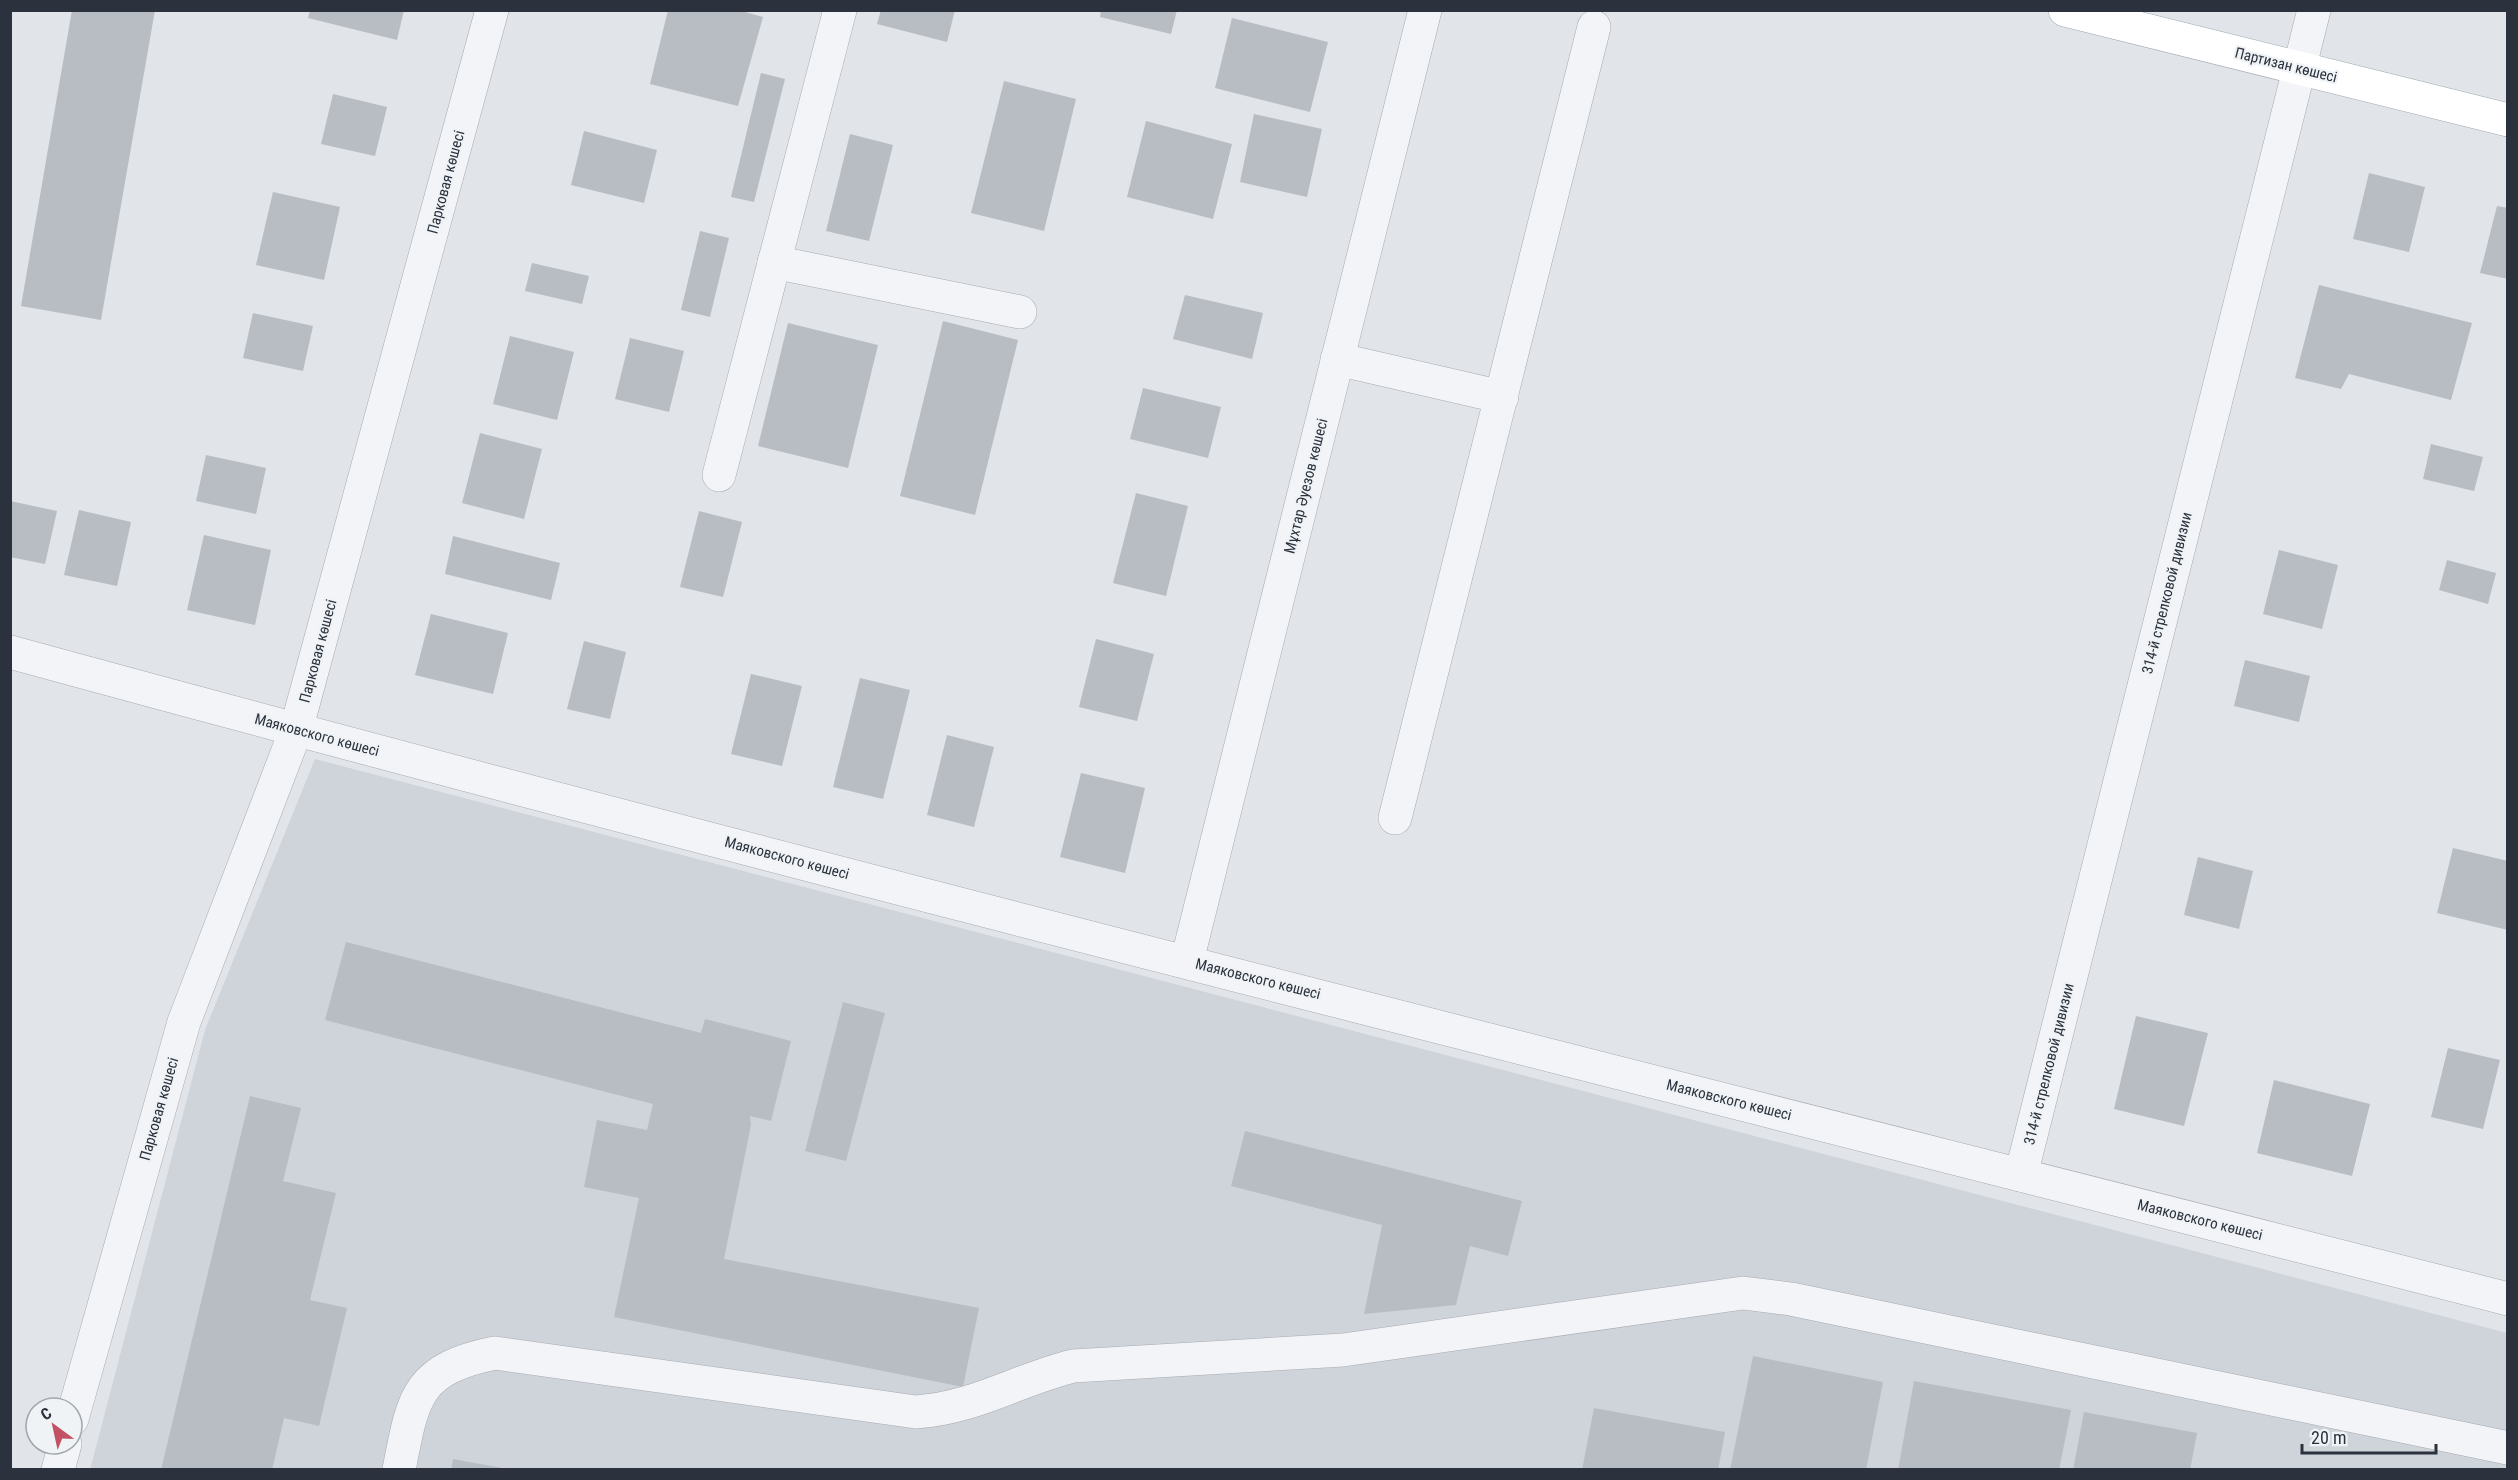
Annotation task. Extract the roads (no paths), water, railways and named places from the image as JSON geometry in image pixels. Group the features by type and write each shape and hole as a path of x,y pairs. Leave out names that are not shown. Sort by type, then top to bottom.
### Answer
{"main road":[{"name":"Партизан көшесі","path":"2065,10 2508,120"}],"street":[{"name":"Парковая көшесі","path":"78,1396 184,1022 296,730 492,10"},
{"path":"718,475 840,10"},
{"name":"Мұхтар Әуезов көшесі","path":"1187,961 1425,10"},
{"name":"314-й стрелковой дивизии","path":"2021,1175 2314,10"},
{"path":"1395,818 1594,27"},
{"path":"774,262 1020,312"},
{"path":"1337,359 1502,397"},
{"name":"Маяковского көшесі","path":"10,652 296,730 1187,961 2508,1299"},
{"path":"399,1470 408,1423 419,1394 437,1372 466,1359 495,1353 916,1412 943,1410 979,1401 1040,1374 1073,1366 1343,1350 1743,1293 1791,1299 2508,1449"}]}
